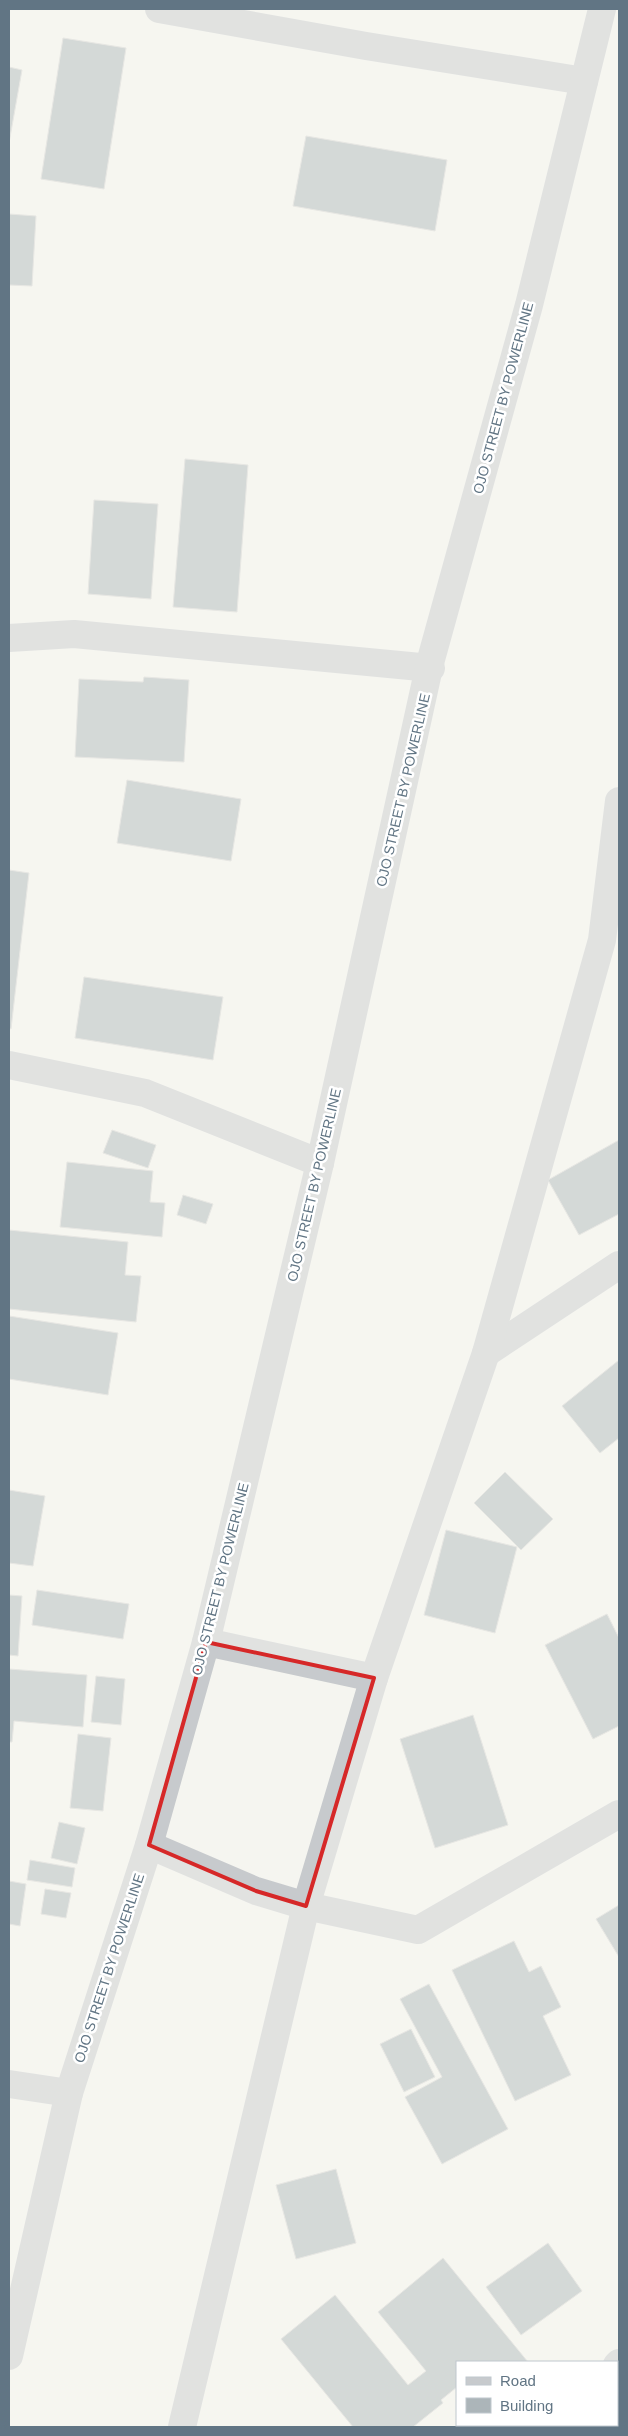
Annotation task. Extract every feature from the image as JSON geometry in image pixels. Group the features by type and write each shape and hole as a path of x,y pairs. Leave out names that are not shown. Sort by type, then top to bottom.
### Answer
{"street":[{"path":"159,9 366,46 584,81"},
{"name":"OJO STREET BY POWERLINE","path":"9,2356 70,2093 149,1845 206,1642 320,1163 431,668 529,305 602,9"},
{"path":"9,638 74,634 431,668"},
{"path":"182,2427 306,1906 374,1678 486,1353 602,940 619,800"},
{"path":"9,1065 145,1093 320,1163"},
{"path":"486,1353 619,1265"},
{"path":"206,1642 374,1678"},
{"path":"149,1845 256,1891 306,1906 418,1930 619,1814"},
{"path":"9,2084 70,2093"}],"highlighted area":[{"path":"206,1642 374,1678 306,1906 256,1891 149,1845"}],"building":[{"path":"63,38 126,48 104,189 41,179"},
{"path":"9,67 22,70 9,143"},
{"path":"306,136 447,160 435,231 293,206"},
{"path":"9,214 36,216 32,286 9,285"},
{"path":"185,459 248,465 237,612 173,607"},
{"path":"94,500 158,504 151,599 88,594"},
{"path":"144,677 189,680 184,762 75,757 79,679 143,682"},
{"path":"127,780 241,799 231,861 117,843"},
{"path":"9,870 29,873 11,1029 9,1028"},
{"path":"84,977 223,997 213,1060 75,1038"},
{"path":"112,1130 156,1145 148,1168 103,1153"},
{"path":"619,1140 619,1214 579,1235 548,1180"},
{"path":"67,1162 153,1171 150,1202 165,1203 162,1237 60,1227"},
{"path":"183,1195 213,1204 206,1224 177,1215"},
{"path":"9,1230 128,1242 125,1275 141,1276 136,1322 9,1309"},
{"path":"9,1316 118,1333 108,1395 9,1379"},
{"path":"619,1360 619,1438 600,1453 562,1406"},
{"path":"505,1472 553,1519 521,1550 474,1503"},
{"path":"9,1490 45,1496 33,1566 9,1563"},
{"path":"446,1530 517,1547 495,1633 424,1615"},
{"path":"37,1590 129,1604 123,1639 32,1625"},
{"path":"9,1595 22,1596 18,1656 9,1655"},
{"path":"607,1614 619,1638 619,1726 593,1739 545,1645"},
{"path":"9,1669 87,1675 83,1727 14,1721 12,1742 9,1742"},
{"path":"96,1676 125,1679 121,1725 91,1722"},
{"path":"473,1715 508,1825 435,1848 400,1739"},
{"path":"78,1734 111,1738 103,1811 70,1808"},
{"path":"59,1822 85,1828 77,1864 51,1858"},
{"path":"30,1860 75,1868 72,1887 27,1880"},
{"path":"9,1881 26,1884 20,1926 9,1924"},
{"path":"45,1889 71,1893 66,1918 41,1914"},
{"path":"619,1905 619,1957 596,1919"},
{"path":"514,1941 529,1972 541,1966 561,2007 543,2016 571,2075 515,2101 452,1970"},
{"path":"429,1984 508,2129 442,2164 405,2097 442,2077 400,1999"},
{"path":"411,2029 435,2077 404,2092 380,2044"},
{"path":"336,2169 356,2243 296,2259 276,2185"},
{"path":"548,2243 582,2291 521,2335 486,2287"},
{"path":"443,2258 527,2361 456,2361 456,2388 441,2400 443,2403 413,2427 353,2427 281,2339 335,2295 408,2385 426,2371 378,2312"}]}
